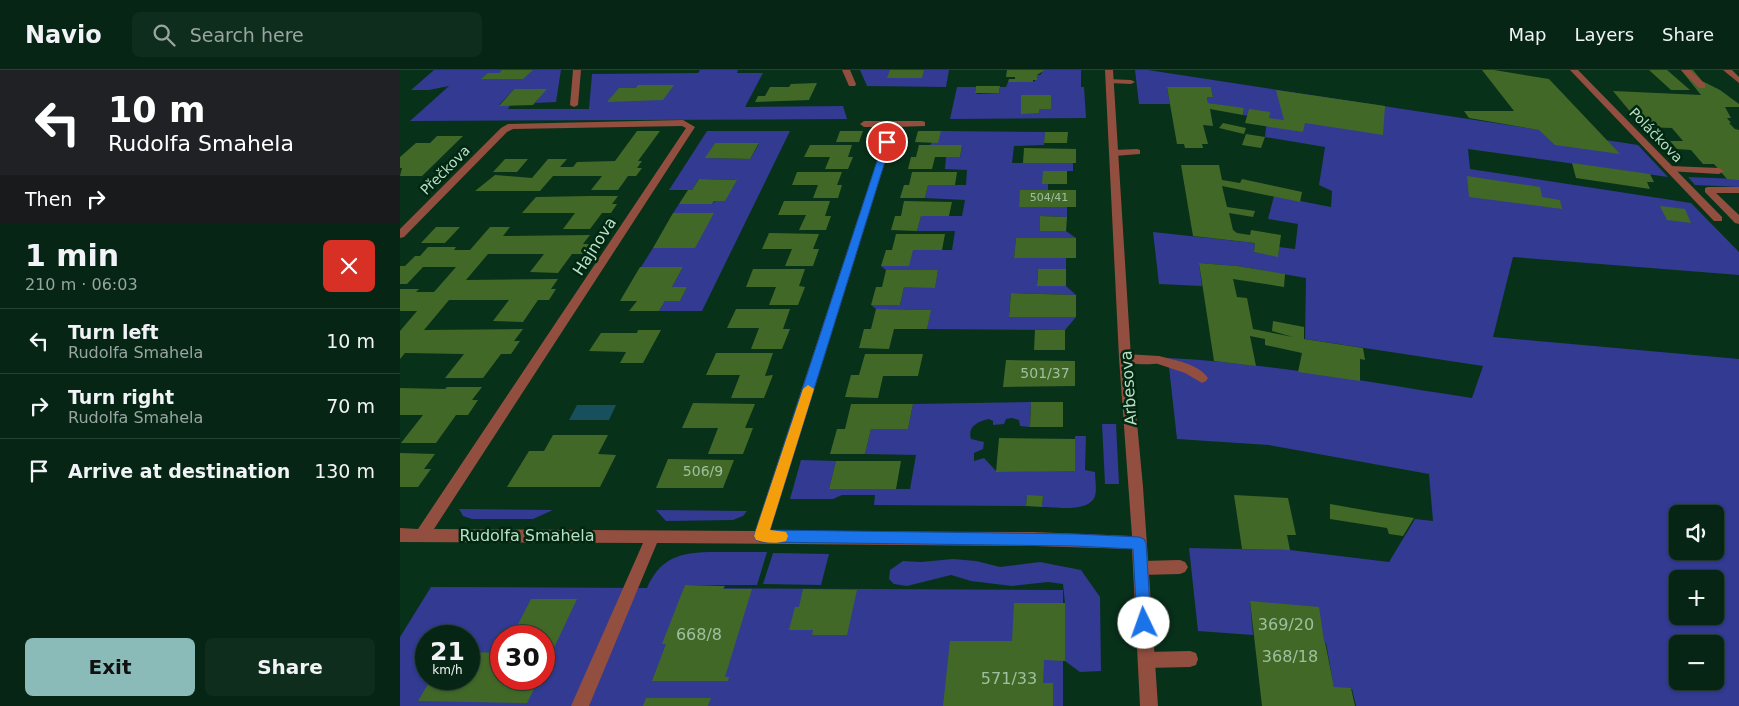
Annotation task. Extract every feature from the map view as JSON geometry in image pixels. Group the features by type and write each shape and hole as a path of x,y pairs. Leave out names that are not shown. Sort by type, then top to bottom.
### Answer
{"street":[{"path":"574,105 578,70"},
{"path":"846,70 852,84"},
{"name":"Poláčkova","path":"1574,70 1718,219"},
{"path":"1685,70 1702,86"},
{"path":"1728,70 1739,81"},
{"path":"1109,76 1131,82"},
{"name":"Arbesova","path":"1109,76 1125,358 1141,568 1149,706"},
{"name":"Hajnova","path":"422,535 691,127 683,124 511,126"},
{"path":"864,124 922,124"},
{"path":"761,536 893,124"},
{"name":"Přečkova","path":"400,235 504,130 511,126"},
{"path":"1114,153 1137,152"},
{"path":"1670,169 1719,170"},
{"path":"1739,190 1708,190 1739,222"},
{"path":"1125,358 1159,360 1189,370 1202,378"},
{"name":"Rudolfa Smahela","path":"400,535 761,536 1076,540 1139,543"},
{"path":"580,706 654,536"},
{"path":"1141,568 1180,567"},
{"path":"1146,660 1190,659"}],"shaded area":[{"path":"434,70 561,70 556,102 535,103 546,89 514,89 499,105 510,105 508,109 589,109 592,74 698,73 700,70 738,70 737,73 763,73 745,107 843,106 847,119 410,121 449,86 429,90 411,90"},
{"path":"860,70 949,70 946,87 867,86"},
{"path":"1044,70 1081,70 1081,87 1084,87 1086,118 950,119 957,87 976,87 975,93 978,94 999,93 1000,87 1006,87 1008,82 1033,82 1037,79 1037,75 1040,75"},
{"path":"1135,70 1148,70 1638,145 1668,177 1468,149 1470,169 1691,203 1739,252 1739,275 1513,257 1493,337 1739,359 1739,706 1356,706 1352,689 1334,688 1326,643 1250,601 1253,635 1198,631 1189,548 1290,550 1389,562 1415,519 1433,521 1429,474 1269,445 1177,439 1168,358 1282,369 1472,398 1483,366 1305,339 1306,278 1237,266 1199,263 1202,286 1159,284 1153,232 1255,243 1254,252 1278,256 1279,247 1295,249 1298,224 1268,219 1274,196 1331,207 1332,191 1319,185 1325,147 1265,137 1267,119 1243,115 1244,109 1208,103 1207,97 1213,97 1211,87 1167,87 1170,104 1139,104"},
{"path":"707,131 790,131 702,311 659,311 665,301 680,301 687,287 672,287 683,267 641,267 653,248 695,248 673,213 679,204 712,204 736,180 699,179 692,190 669,190","holes":["715,143 758,143 750,159 706,158"]},
{"path":"941,131 1045,132 1044,145 1014,146 1012,163 1073,163 1073,171 1043,171 1043,184 1048,184 1048,190 1021,190 1019,207 1067,207 1067,217 1040,216 1040,231 1066,231 1076,238 1016,238 1014,258 1066,258 1066,269 1038,269 1037,285 1066,286 1076,295 1011,293 1009,317 1076,317 1065,330 927,329 930,310 876,309 871,305 900,305 904,287 935,287 938,270 886,270 881,266 913,250 952,250 955,231 917,231 921,216 962,216 965,200 925,198 928,185 966,185 967,170 945,169 946,157 960,157 962,145 930,145"},
{"path":"1688,177 1739,179 1739,187 1695,185"},
{"path":"1031,402 1030,427 1020,426 1019,420 1012,418 1006,419 1004,424 993,425 993,421 989,419 981,421 972,427 971,439 984,442 983,449 974,453 974,461 984,458 997,472 1075,470 1075,436 1086,436 1085,470 1095,472 1096,487 1095,496 1086,505 1072,508 1042,507 1043,496 1027,496 1026,506 874,505 875,495 842,495 833,499 790,499 801,460 836,461 829,489 910,489 916,455 865,454 871,429 908,429 913,404"},
{"path":"1102,424 1116,424 1119,484 1105,484"},
{"path":"459,509 553,510 533,519 472,519 463,516"},
{"path":"656,510 747,511 743,516 733,520 666,521"},
{"path":"767,552 757,585 685,585 684,588 1063,590 1063,706 400,706 400,637 431,587 647,588 653,576 668,561 686,554"},
{"path":"773,553 829,554 821,585 763,584"},
{"path":"953,559 976,561 1000,567 1040,562 1081,570 1100,597 1101,671 1080,672 1065,661 1065,603 1063,584 1048,582 1012,586 971,581 951,575 907,586 894,584 889,579 890,570 903,561 921,562"}],"water":[{"path":"577,405 616,405 609,420 569,420"}],"building":[{"path":"502,70 533,70 523,79 481,79 488,73 499,73"},
{"path":"890,70 924,70 922,78 887,78"},
{"path":"1007,70 1045,70 1037,75 1037,80 1033,80 1033,82 1008,82 1009,79 1015,79 1015,77 1006,77"},
{"path":"1482,70 1494,70 1549,79 1620,154 1555,145 1539,130 1469,118 1464,111 1514,111"},
{"path":"1649,70 1667,70 1690,90 1671,90"},
{"path":"1681,70 1693,70 1702,81 1720,90 1739,104 1739,107 1725,107 1731,118 1727,118 1731,123 1729,123 1739,130 1739,180 1727,179 1714,164 1703,164 1691,150 1677,149 1670,141 1683,141 1672,128 1643,127 1613,91 1701,95"},
{"path":"817,83 809,100 755,102 758,96 765,96 770,87 789,87 791,84"},
{"path":"638,85 674,85 663,100 607,102 619,88 636,88"},
{"path":"976,86 1000,86 999,93 975,93"},
{"path":"1167,87 1211,87 1213,97 1207,97 1208,103 1244,108 1243,115 1210,109 1213,126 1203,125 1208,144 1202,144 1203,148 1185,148 1184,144 1177,144"},
{"path":"514,89 547,89 533,105 499,106"},
{"path":"1276,90 1385,106 1383,135 1305,123 1303,132 1245,123 1249,109 1270,112 1269,118 1284,120"},
{"path":"1021,95 1051,95 1051,109 1039,109 1039,113 1021,114"},
{"path":"1223,123 1246,128 1244,134 1219,128"},
{"path":"637,131 660,131 638,161 642,161 637,168 642,168 636,176 628,176 618,190 591,190 602,176 553,176 540,191 475,191 495,175 532,178 548,159 567,159 560,167 573,167 577,162 615,161"},
{"path":"840,131 863,131 859,142 836,142"},
{"path":"918,131 941,131 938,143 915,142"},
{"path":"1045,132 1068,132 1067,143 1044,143"},
{"path":"1246,134 1265,137 1261,148 1242,145"},
{"path":"437,136 463,136 422,176 400,176 402,168 400,168 400,157 416,143 430,143"},
{"path":"715,143 759,143 750,159 705,158"},
{"path":"810,145 852,145 848,157 853,157 848,169 825,169 830,157 804,157"},
{"path":"919,145 962,145 960,157 935,157 932,169 908,169 911,157 916,157"},
{"path":"1024,148 1076,149 1076,163 1023,163"},
{"path":"505,159 528,159 517,172 493,172"},
{"path":"1572,163 1650,174 1654,182 1647,182 1650,189 1576,178"},
{"path":"1181,165 1219,165 1222,180 1240,183 1242,179 1302,192 1300,202 1222,186 1227,207 1255,211 1253,217 1229,213 1233,230 1237,233 1250,235 1251,230 1281,235 1278,257 1254,252 1255,243 1193,236"},
{"path":"1043,171 1067,171 1067,184 1042,184"},
{"path":"797,172 842,172 837,185 842,185 838,198 813,198 818,185 792,185"},
{"path":"912,172 957,172 955,185 928,185 925,198 900,198 904,185 909,185"},
{"path":"1467,176 1540,187 1542,197 1560,200 1562,209 1469,197"},
{"path":"699,179 737,180 725,201 714,201 712,204 679,204 688,190 692,190"},
{"path":"1020,190 1076,190 1076,207 1019,207"},
{"path":"618,196 612,204 617,204 611,213 602,213 590,229 563,229 575,213 522,213 536,197"},
{"path":"784,201 830,201 825,216 831,216 826,230 799,230 806,215 778,215"},
{"path":"904,201 952,202 949,216 921,216 917,231 891,230 895,216 901,216"},
{"path":"1660,206 1685,209 1691,223 1667,220"},
{"path":"673,213 714,213 695,248 653,248"},
{"path":"1040,216 1067,217 1066,231 1040,231"},
{"path":"436,227 460,227 445,243 421,243"},
{"path":"490,227 510,227 503,236 590,235 583,244 589,244 582,254 572,254 558,273 530,272 544,254 488,254 466,280 558,279 551,289 556,289 549,300 538,300 523,322 493,321 509,300 449,300 424,330 523,329 514,341 520,341 511,354 501,354 483,378 445,378 464,354 405,353 400,359 400,331 417,311 400,311 400,289 419,289 416,292 434,292 456,267 423,267 407,284 400,284 400,266 405,266 415,256 420,256 428,247 456,247 454,250 470,250"},
{"path":"769,233 819,234 813,249 819,249 813,266 785,266 792,249 762,249"},
{"path":"896,234 945,234 942,250 913,250 909,266 881,266 886,250 892,250"},
{"path":"1016,238 1076,238 1076,258 1014,258"},
{"path":"1199,263 1237,266 1285,274 1284,287 1233,279 1237,297 1247,298 1253,329 1293,337 1272,331 1273,321 1304,327 1304,339 1363,348 1365,360 1360,359 1360,381 1298,372 1302,353 1265,345 1265,339 1250,336 1256,366 1214,361"},
{"path":"640,267 683,267 672,287 687,287 680,301 665,301 659,311 629,311 637,301 620,301"},
{"path":"753,269 805,269 799,286 805,287 798,305 769,305 776,287 746,287"},
{"path":"1038,269 1066,269 1066,286 1037,286"},
{"path":"886,270 938,270 935,288 904,287 900,305 871,305 876,287 882,287"},
{"path":"1011,293 1076,295 1076,317 1009,317"},
{"path":"736,309 790,309 783,329 790,329 782,349 751,349 759,328 727,328"},
{"path":"876,309 931,310 927,329 894,329 889,349 859,348 864,329 871,329"},
{"path":"638,330 661,330 643,363 620,363 626,352 589,351 601,333 637,333"},
{"path":"1035,330 1065,330 1065,350 1034,350"},
{"path":"716,353 773,353 765,376 773,375 764,398 731,398 740,375 706,375"},
{"path":"865,354 923,354 918,376 883,376 878,398 845,397 851,375 859,375"},
{"path":"1006,360 1075,361 1075,386 1003,387"},
{"path":"447,387 482,387 472,400 478,400 468,415 456,415 436,443 401,443 423,415 400,415 400,388 445,389"},
{"path":"1031,402 1063,402 1063,427 1030,427"},
{"path":"693,403 755,404 745,428 753,428 743,454 708,454 718,428 682,428"},
{"path":"851,404 913,404 908,429 871,429 865,454 830,454 837,429 845,429"},
{"path":"553,435 608,435 598,454 616,455 600,487 507,487 529,451 544,451"},
{"path":"999,438 1075,439 1075,471 996,472"},
{"path":"400,453 435,454 424,469 431,469 418,487 400,487"},
{"path":"668,459 734,460 723,488 656,488"},
{"path":"836,461 901,461 896,489 829,489"},
{"path":"1027,495 1043,496 1042,507 1026,506"},
{"path":"1234,495 1288,498 1296,535 1287,535 1290,550 1242,549"},
{"path":"1330,504 1414,518 1403,536 1389,534 1387,528 1330,519"},
{"path":"685,585 725,586 723,589 752,589 725,677 729,677 728,681 652,681 666,644 662,644"},
{"path":"803,589 857,590 847,635 812,635 813,630 789,630 795,607 799,607"},
{"path":"531,599 577,599 555,646 555,625 518,625"},
{"path":"1250,601 1319,607 1334,687 1351,688 1355,706 1262,706"},
{"path":"1014,603 1065,603 1065,661 1044,660 1043,683 1053,683 1053,706 943,706 950,641 1012,641"},
{"path":"480,652 490,653 490,690 534,690 527,703 418,701 424,690 480,690"},
{"path":"646,698 711,698 708,706 643,706"}],"slow traffic":[{"path":"781,536 761,536 808,389"}],"route":[{"path":"887,142 761,536 1076,540 1139,543 1144,623"}]}
